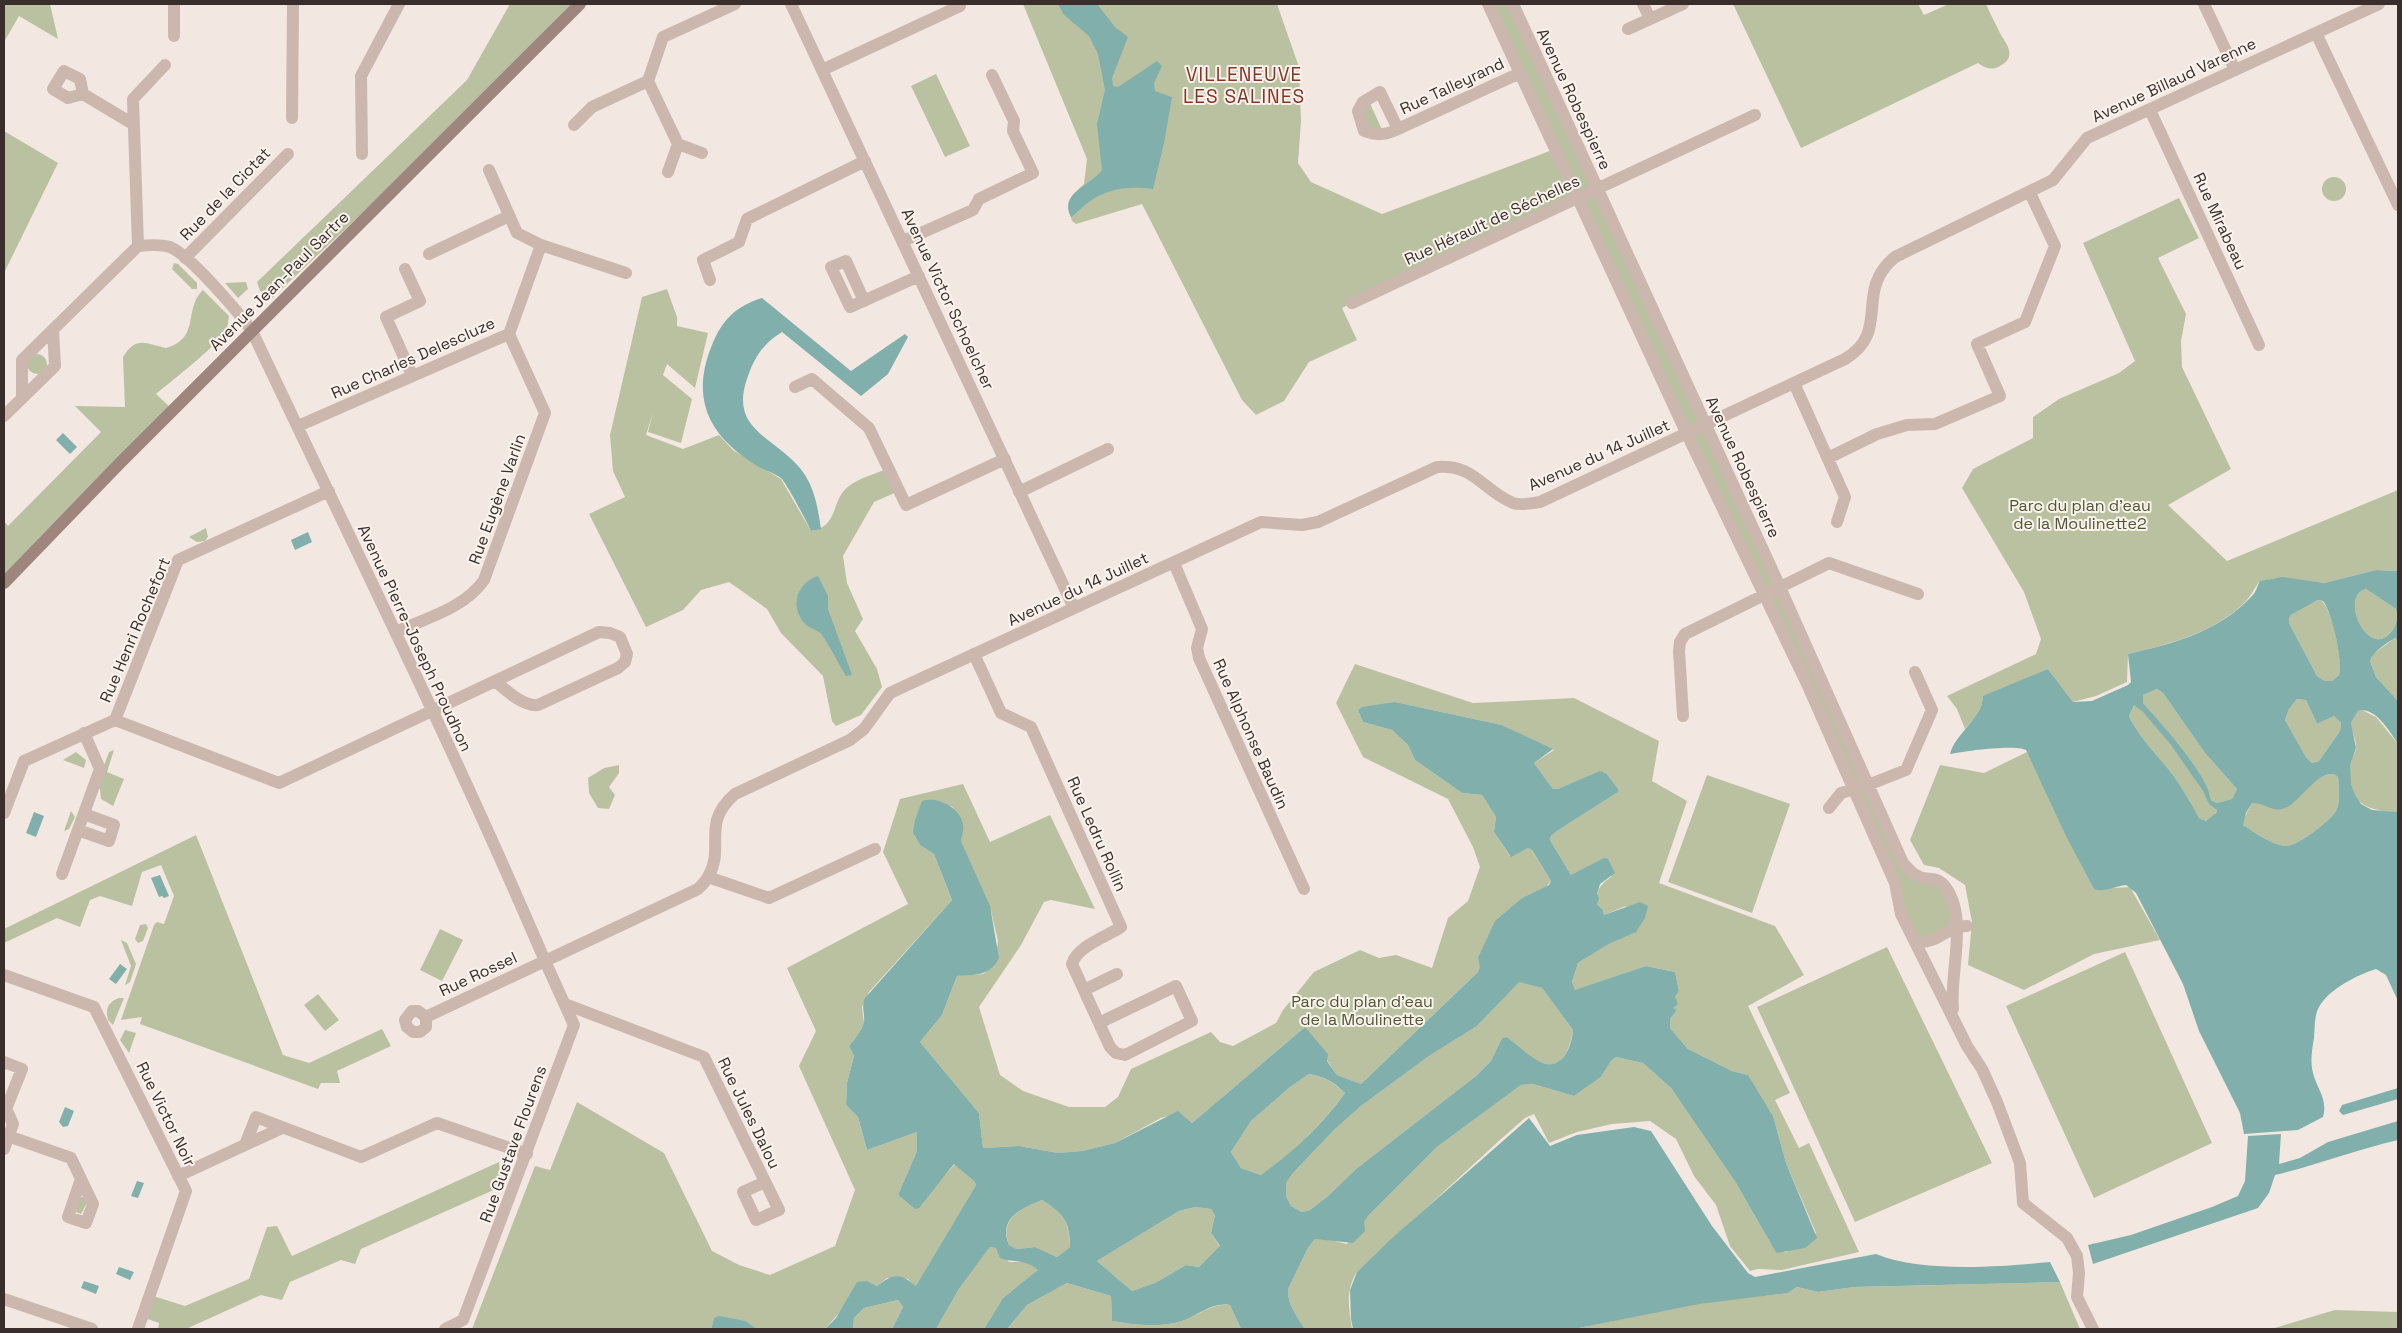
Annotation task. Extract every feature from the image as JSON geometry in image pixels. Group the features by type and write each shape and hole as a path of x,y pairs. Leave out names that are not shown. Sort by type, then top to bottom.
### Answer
{"main road":[{"name":"Avenue Jean-Paul Sartre","path":"4,583 580,4"}],"street":[{"path":"174,4 174,36"},
{"path":"292,118 293,4"},
{"path":"362,154 361,76 399,4"},
{"path":"702,153 678,144 648,80 663,37 734,4"},
{"name":"Avenue Victor Schoelcher","path":"791,4 1074,608"},
{"path":"822,70 960,6 959,4"},
{"path":"1488,4 1687,433 1808,686 1895,883 1901,914 1954,1016 1967,1046 1982,1069 2020,1163 2023,1203 2067,1238 2076,1256 2079,1272 2077,1297 2092,1329"},
{"name":"Avenue Robespierre","path":"1513,4 1780,586 1903,863 1918,877 1935,879 1942,884 1953,904 1962,926 1951,993 1954,1016"},
{"path":"1643,4 1650,19"},
{"path":"1628,29 1683,4"},
{"path":"2204,4 2235,70"},
{"name":"Avenue Billaud Varenne","path":"1706,425 1846,359 1863,345 1870,332 1873,291 1878,276 1885,265 1895,257 2054,180 2088,138 2379,4"},
{"path":"2316,33 2398,205"},
{"path":"22,398 22,360 138,246 133,99 165,65"},
{"name":"Rue Talleyrand","path":"1398,129 1520,73"},
{"path":"902,241 973,210 979,199 1033,173 1013,131 1014,121 992,75"},
{"path":"574,126 592,107 648,80"},
{"path":"83,94 133,124"},
{"name":"Rue Mirabeau","path":"2150,110 2259,345"},
{"name":"Rue Hérault de Séchelles","path":"1352,303 1755,115"},
{"path":"668,172 678,144"},
{"name":"Rue de la Ciotat","path":"185,258 288,154"},
{"path":"710,280 703,260 739,242 747,219 865,161"},
{"path":"489,170 517,233 541,245 626,273"},
{"path":"1828,458 1877,434 1907,425 1935,424 2000,396 1977,344 2024,322 2056,246 2030,193"},
{"path":"429,254 509,216"},
{"name":"Rue Charles Delescluze","path":"298,426 510,334 541,245"},
{"name":"Avenue Pierre-Joseph Proudhon","path":"138,246 170,247 185,258 239,313 252,332 396,632 545,961"},
{"path":"405,269 420,301 386,316 412,375"},
{"path":"864,301 919,276"},
{"path":"4,416 55,366 53,330"},
{"name":"Rue Eugène Varlin","path":"396,632 464,601 476,592 484,580 546,412 510,334"},
{"path":"795,387 812,379 868,428 906,505 1005,459"},
{"path":"1794,383 1846,497 1837,522"},
{"name":"Avenue du 14 Juillet","path":"708,877 714,854 714,828 717,816 723,805 735,794 850,740 864,729 890,694 1261,522 1302,525 1318,522 1436,467 1450,466 1474,475 1513,503 1540,502 1706,425"},
{"path":"1019,492 1108,449"},
{"name":"Rue Henri Rochefort","path":"4,813 24,761 115,720 178,560 329,491"},
{"name":"Rue Alphonse Baudin","path":"1174,563 1202,629 1197,648 1199,658 1304,889"},
{"path":"1683,716 1679,651 1680,642 1685,634 1829,563 1918,594"},
{"path":"115,720 279,782 599,632 610,633 620,637 627,654 625,662 618,668 538,705 532,706 525,703 495,681"},
{"name":"Rue Ledru Rollin","path":"974,654 1002,713 1031,727 1121,927 1074,956 1072,964 1099,1024 1110,1047 1116,1053 1125,1055 1192,1021 1176,986 1099,1024"},
{"path":"1829,808 1841,793 1854,790 1906,770 1932,710 1915,672"},
{"path":"62,874 100,769 84,733"},
{"path":"78,830 108,841 112,833 114,825 84,814"},
{"path":"545,961 672,903 698,889 708,877 769,898 875,849"},
{"path":"1916,942 1925,943 1962,926"},
{"name":"Rue Gustave Flourens","path":"445,1329 463,1320 574,1025 545,961"},
{"name":"Rue Rossel","path":"426,1017 545,961"},
{"path":"1084,990 1117,974"},
{"name":"Rue Victor Noir","path":"4,975 94,1007 186,1191 138,1329"},
{"name":"Rue Jules Dalou","path":"565,1004 696,1052 704,1057 765,1182"},
{"path":"4,1064 4,1062 22,1069 5,1107 13,1124 4,1148"},
{"path":"245,1145 256,1117 361,1157 437,1122 527,1154"},
{"path":"178,1176 282,1128"},
{"path":"8,1136 71,1158 82,1179"},
{"path":"4,1299 92,1329"}],"green space":[{"path":"4,4 50,4 58,39 19,16 4,42"},
{"path":"510,4 580,4 462,119 270,300 260,291 257,282 467,80"},
{"path":"1023,4 1277,4 1299,67 1301,121 1298,163 1311,182 1382,214 1555,149 1488,4 1512,4 1903,863 1947,891 1957,926 1916,942 1895,883 1576,194 1342,308 1357,340 1309,362 1284,401 1256,415 1242,400 1142,204 1076,224 1072,221 1069,205 1072,197 1084,184 1087,159"},
{"path":"1733,4 1918,4 1924,15 1949,4 1986,4 2009,50 2009,54 2005,62 1997,68 1989,68 1978,63 1801,148"},
{"path":"936,74 970,146 945,157 911,86"},
{"path":"1368,99 1384,134 1364,131 1363,102"},
{"path":"4,131 58,163 4,273"},
{"path":"2334,177 2343,180 2346,189 2343,198 2334,201 2325,198 2322,189 2325,180"},
{"name":"Parc du plan d'eau de la Moulinette2","path":"2179,198 2199,238 2158,258 2186,314 2181,341 2182,367 2231,469 2168,505 2227,561 2398,490 2398,571 2376,570 2324,583 2275,578 2259,582 2245,602 2218,623 2174,642 2128,654 2127,682 2096,696 2073,702 2048,669 1984,701 1976,716 1965,729 1957,709 1947,696 2036,654 2041,639 2024,592 1962,488 1973,469 2033,438 2033,417 2059,399 2119,373 2135,361 2083,243"},
{"path":"174,263 178,264 197,283 197,289 192,289 172,269"},
{"path":"246,282 248,289 238,298 225,283"},
{"path":"667,289 677,317 677,326 708,333 695,388 667,364 663,375 692,399 681,443 648,432 653,413 646,435 683,449 719,435 733,450 781,479 811,531 826,524 831,518 843,492 853,483 863,478 888,468 899,491 874,502 843,556 847,583 863,619 855,631 877,669 882,687 861,715 836,726 832,721 823,676 781,633 767,609 729,582 701,590 683,610 646,627 589,514 625,497 613,471 610,435 642,297"},
{"path":"203,290 229,316 227,326 225,332 211,347 156,394 173,410 4,583 4,521 8,526 101,432 75,406 125,407 123,357 137,343 147,343 166,348 177,343 188,330 197,298"},
{"path":"37,354 44,357 47,364 44,371 37,374 30,371 27,364 30,357"},
{"path":"206,528 208,537 205,541 197,542 189,537"},
{"path":"2366,589 2396,609 2397,618 2395,626 2383,638 2374,639 2366,633 2356,614 2355,603 2358,594"},
{"path":"2318,600 2322,601 2330,616 2340,659 2339,675 2332,681 2325,681 2317,676 2289,623 2291,615"},
{"path":"2395,638 2398,640 2398,701 2376,677 2370,661 2373,654"},
{"name":"Parc du plan d'eau de la Moulinette","path":"1355,664 1473,703 1574,698 1659,741 1652,781 1687,801 1659,883 1775,926 1804,975 1748,1006 1790,1093 1775,1100 1799,1148 1809,1143 1859,1252 1782,1270 1758,1269 1750,1271 1730,1246 1716,1205 1694,1176 1676,1139 1650,1121 1612,1124 1577,1132 1549,1143 1534,1114 1525,1118 1501,1139 1357,1272 1349,1293 1352,1329 1305,1329 1291,1305 1288,1289 1308,1248 1315,1239 1321,1238 1347,1244 1368,1216 1437,1147 1521,1085 1533,1084 1574,1096 1601,1077 1611,1061 1616,1057 1643,1063 1671,1088 1736,1183 1775,1251 1786,1252 1816,1233 1786,1163 1773,1116 1748,1075 1732,1071 1688,1049 1670,1028 1670,1019 1677,1010 1673,1009 1675,997 1679,991 1675,972 1646,966 1575,991 1572,982 1578,963 1609,944 1635,932 1626,906 1604,915 1603,910 1597,904 1597,895 1600,888 1612,876 1571,875 1550,840 1551,836 1557,831 1618,792 1619,790 1606,773 1604,772 1558,789 1553,789 1534,763 1554,750 1502,725 1395,702 1358,710 1363,722 1392,730 1408,745 1415,760 1462,793 1482,795 1496,817 1494,832 1510,856 1528,848 1531,849 1551,881 1546,887 1522,898 1478,972 1361,1084 1337,1075 1305,1027 1192,1123 1180,1113 1161,1118 1115,1143 1082,1151 1058,1153 1019,1146 983,1148 979,1113 920,1042 942,1015 957,976 983,974 995,965 998,941 991,911 961,841 962,832 957,813 951,806 919,811 915,820 914,835 920,845 934,854 952,900 869,992 862,1007 864,1023 858,1035 849,1046 854,1056 847,1083 846,1105 858,1117 867,1150 917,1132 917,1151 898,1195 915,1209 955,1164 976,1185 916,1287 908,1279 887,1278 877,1286 867,1281 825,1329 757,1329 746,1321 714,1318 711,1329 472,1329 535,1166 550,1170 577,1102 664,1153 712,1251 739,1265 770,1275 835,1246 855,1190 799,1066 816,1031 787,968 908,904 883,852 900,799 963,784 990,842 1050,815 1095,909 1051,900 1044,902 1021,945 979,1007 1000,1075 1023,1091 1069,1107 1105,1107 1118,1097 1131,1069 1211,1032 1220,1042 1233,1046 1276,1023 1283,1010 1314,972 1360,950 1379,958 1396,955 1432,968 1448,918 1468,901 1480,867 1473,847 1448,799 1363,757 1336,703"},
{"path":"2157,689 2163,693 2205,753 2237,789 2232,799 2217,803 2211,800 2202,778 2193,764 2143,703 2143,695"},
{"path":"2297,699 2306,700 2317,724 2334,716 2341,723 2340,731 2319,761 2312,763 2306,757 2285,720 2289,709"},
{"path":"2134,705 2150,719 2181,758 2217,810 2214,816 2206,821 2199,818 2173,775 2133,724 2129,716"},
{"path":"2362,710 2376,717 2398,744 2398,812 2367,806 2354,796 2351,787 2350,764 2356,746 2351,723 2358,711"},
{"path":"114,750 107,772 124,779 113,806 101,799 100,789 96,787 109,752"},
{"path":"76,752 86,760 84,768 63,760"},
{"path":"2027,752 2094,889 2130,887 2160,940 2094,954 2024,990 1968,965 1972,922 1965,885 1939,868 1924,865 1910,840 1940,765 1984,773"},
{"path":"619,765 619,773 609,787 615,795 609,809 598,808 589,793 588,778 604,768"},
{"path":"2329,774 2334,774 2338,777 2339,798 2337,809 2329,819 2305,838 2290,845 2279,845 2243,825 2242,822 2252,803 2285,808 2315,780"},
{"path":"1707,775 1790,804 1752,913 1668,882"},
{"path":"71,811 75,817 69,829 64,831"},
{"path":"196,835 283,1055 309,1063 382,1029 391,1046 337,1071 340,1083 321,1083 318,1089 140,1024 142,1017 121,1020 154,925 157,922 164,924 174,896 161,865 142,872 132,906 100,896 90,900 80,927 57,918 4,943 4,929"},
{"path":"146,924 148,928 143,941 138,943 135,939 140,925"},
{"path":"440,929 463,940 442,981 420,970"},
{"path":"121,940 127,943 136,964 130,982 125,985 131,966"},
{"path":"1887,947 1992,1163 1855,1222 1757,1007"},
{"path":"2125,952 2212,1143 2094,1198 2006,1006"},
{"path":"1519,981 1542,988 1573,1030 1568,1049 1561,1060 1550,1064 1543,1063 1529,1055 1507,1037 1502,1038 1491,1061 1476,1076 1356,1169 1328,1196 1310,1210 1302,1212 1291,1206 1286,1196 1286,1183 1293,1173 1334,1130 1361,1106 1429,1056 1477,1026"},
{"path":"318,994 339,1020 325,1031 304,1005"},
{"path":"119,998 124,998 113,1025 108,1020 107,1009 112,1002"},
{"path":"125,1030 136,1033 129,1053 120,1040"},
{"path":"1309,1074 1329,1080 1345,1093 1326,1117 1306,1137 1261,1175 1241,1168 1231,1152 1251,1121 1290,1087"},
{"path":"499,1162 501,1184 498,1188 361,1249 355,1264 341,1260 290,1282 282,1300 261,1295 186,1329 158,1329 159,1323 142,1317 150,1295 185,1306 249,1279 267,1227 277,1226 292,1256"},
{"path":"79,1197 85,1197 88,1201 81,1214 76,1212"},
{"path":"1042,1200 1056,1210 1067,1224 1070,1247 1057,1257 1035,1247 1017,1249 1009,1245 1007,1228 1010,1221 1020,1211"},
{"path":"1195,1207 1211,1209 1215,1215 1211,1233 1220,1247 1199,1267 1186,1265 1155,1283 1132,1291 1097,1261 1179,1211"},
{"path":"990,1247 996,1248 1009,1262 1028,1262 1039,1270 1003,1298 984,1329 936,1329 959,1289"},
{"path":"2060,1282 2080,1329 1574,1329 1699,1303 1788,1293 1797,1287 1818,1292 1854,1287"},
{"path":"1067,1283 1111,1296 1112,1321 1138,1325 1165,1325 1188,1319 1217,1306 1230,1305 1241,1329 1007,1329 1027,1305"},
{"path":"898,1300 903,1307 892,1329 853,1329 854,1318 864,1308"},
{"path":"2335,1310 2398,1312 2398,1329 2271,1329"}],"water":[{"path":"1058,4 1097,4 1115,27 1128,37 1112,78 1113,86 1118,87 1157,61 1162,66 1154,83 1155,91 1172,97 1153,189 1128,188 1112,191 1096,197 1071,217 1068,209 1072,196 1102,170 1097,124 1105,90 1098,54 1089,36 1064,15"},
{"path":"762,298 851,371 905,334 908,337 888,374 861,396 782,332 765,345 751,369 743,395 744,410 749,421 758,432 792,460 803,472 813,492 821,529 811,531 781,478 736,451 723,439 707,412 703,381 706,363 716,336 725,321 737,310"},
{"path":"63,433 77,447 70,454 56,440"},
{"path":"308,532 312,542 295,550 291,540"},
{"path":"2376,570 2398,571 2398,640 2395,638 2381,648 2370,661 2376,677 2398,701 2398,744 2376,716 2364,710 2358,711 2351,723 2356,748 2350,765 2351,784 2361,804 2372,810 2398,812 2398,1001 2386,975 2376,969 2352,979 2329,994 2316,1014 2312,1056 2313,1073 2324,1105 2323,1117 2298,1130 2244,1134 2240,1113 2199,1031 2183,984 2136,893 2126,885 2106,890 2094,889 2066,836 2026,750 2020,748 2000,748 1950,754 1957,739 1979,711 1983,696 2048,669 2073,702 2092,701 2131,682 2128,654 2178,641 2209,628 2238,609 2253,595 2260,581 2282,577 2324,583","holes":["2366,589 2396,609 2397,618 2395,626 2383,638 2374,639 2366,633 2360,624 2356,614 2355,603 2358,594","2318,600 2323,601 2330,615 2338,648 2339,675 2332,681 2325,681 2317,676 2289,623 2289,618","2157,689 2163,693 2205,753 2237,789 2232,799 2217,803 2211,800 2202,777 2172,736 2143,703 2143,695","2297,699 2306,700 2317,724 2334,716 2341,723 2340,731 2319,761 2312,763 2306,757 2285,720 2289,709","2134,705 2143,712 2171,745 2203,791 2209,804 2217,810 2216,813 2206,821 2199,818 2173,775 2133,724 2129,716","2329,774 2334,774 2338,777 2338,806 2329,819 2305,838 2290,845 2279,845 2243,825 2246,813 2252,803 2278,810 2282,809 2293,803 2315,782"]},
{"path":"818,576 828,596 828,609 852,675 846,676 822,635 806,625 798,611 797,597 800,590 810,579"},
{"path":"1395,702 1502,725 1553,749 1534,763 1553,789 1558,789 1600,771 1606,773 1619,790 1618,792 1557,831 1551,836 1550,840 1571,875 1604,858 1608,859 1615,873 1600,884 1597,894 1599,898 1597,904 1603,910 1604,915 1640,902 1648,906 1645,918 1636,932 1609,944 1578,963 1572,982 1575,990 1646,966 1675,972 1679,991 1675,997 1678,1004 1673,1008 1677,1010 1670,1019 1670,1028 1688,1049 1732,1071 1748,1075 1773,1116 1786,1163 1817,1238 1805,1248 1777,1253 1736,1183 1671,1088 1643,1063 1616,1057 1611,1061 1601,1077 1574,1096 1533,1084 1521,1085 1437,1147 1368,1216 1364,1222 1365,1231 1353,1243 1315,1239 1308,1248 1288,1289 1291,1305 1305,1329 1241,1329 1230,1305 1217,1305 1182,1321 1165,1325 1138,1325 1112,1321 1111,1296 1067,1283 1027,1305 1007,1329 984,1329 1003,1298 1038,1270 1028,1264 1000,1258 996,1248 990,1247 959,1289 936,1329 892,1329 903,1307 898,1300 864,1308 854,1318 853,1329 825,1329 836,1318 857,1282 867,1281 877,1286 897,1276 906,1279 916,1286 976,1185 974,1181 954,1164 919,1208 915,1209 898,1195 917,1151 917,1132 867,1150 858,1117 846,1105 847,1083 854,1056 849,1046 864,1022 863,1004 865,998 952,900 934,854 920,845 913,833 915,820 922,801 935,800 948,805 958,813 961,819 963,829 961,841 990,906 999,958 996,964 987,971 976,975 957,976 942,1015 920,1042 979,1113 983,1148 1019,1146 1058,1153 1082,1151 1115,1143 1178,1111 1192,1123 1305,1027 1328,1054 1327,1061 1337,1075 1361,1084 1478,972 1480,967 1478,958 1495,921 1522,898 1549,885 1551,881 1532,850 1528,848 1511,857 1494,832 1496,817 1482,795 1462,793 1415,760 1408,745 1392,730 1363,722 1358,710 1362,707","holes":["1519,982 1542,988 1573,1030 1571,1042 1565,1054 1556,1063 1550,1064 1543,1063 1534,1058 1507,1037 1502,1038 1491,1061 1476,1076 1356,1169 1328,1196 1310,1210 1302,1212 1291,1206 1286,1196 1286,1183 1293,1173 1334,1130 1361,1106 1429,1056 1477,1026","1309,1074 1329,1080 1345,1093 1306,1137 1285,1157 1261,1175 1241,1168 1231,1152 1251,1121 1290,1087","1042,1200 1061,1214 1067,1225 1070,1247 1057,1257 1035,1247 1017,1249 1009,1245 1006,1236 1009,1221 1019,1211","1195,1207 1211,1209 1215,1215 1211,1233 1220,1246 1199,1267 1186,1265 1155,1283 1132,1291 1097,1261 1179,1211"]},
{"path":"34,812 44,816 36,837 26,833"},
{"path":"160,875 169,896 164,898 162,896 159,897 151,878"},
{"path":"120,964 127,969 116,984 109,979"},
{"path":"2398,1088 2398,1099 2343,1115 2339,1111 2342,1105"},
{"path":"65,1107 74,1111 68,1126 63,1127 59,1122"},
{"path":"1529,1118 1550,1146 1577,1135 1634,1127 1651,1131 1712,1226 1748,1273 1755,1277 1876,1254 1895,1260 1938,1266 1986,1267 2050,1262 2060,1282 1854,1287 1818,1292 1797,1287 1788,1293 1699,1304 1574,1329 1353,1329 1350,1290 1357,1272 1391,1239"},
{"path":"2398,1121 2398,1140 2275,1175 2269,1193 2258,1208 2093,1264 2088,1245 2131,1235 2238,1196 2245,1181 2248,1136 2281,1134 2279,1164 2300,1158 2328,1142"},
{"path":"137,1181 144,1183 138,1198 131,1196"},
{"path":"119,1267 134,1272 130,1280 116,1274"},
{"path":"84,1281 99,1286 96,1294 81,1288"},
{"path":"719,1316 746,1321 757,1329 711,1329 714,1318"}],"district":[{"name":"VILLENEUVE LES SALINES","path":"1244,85"}]}
